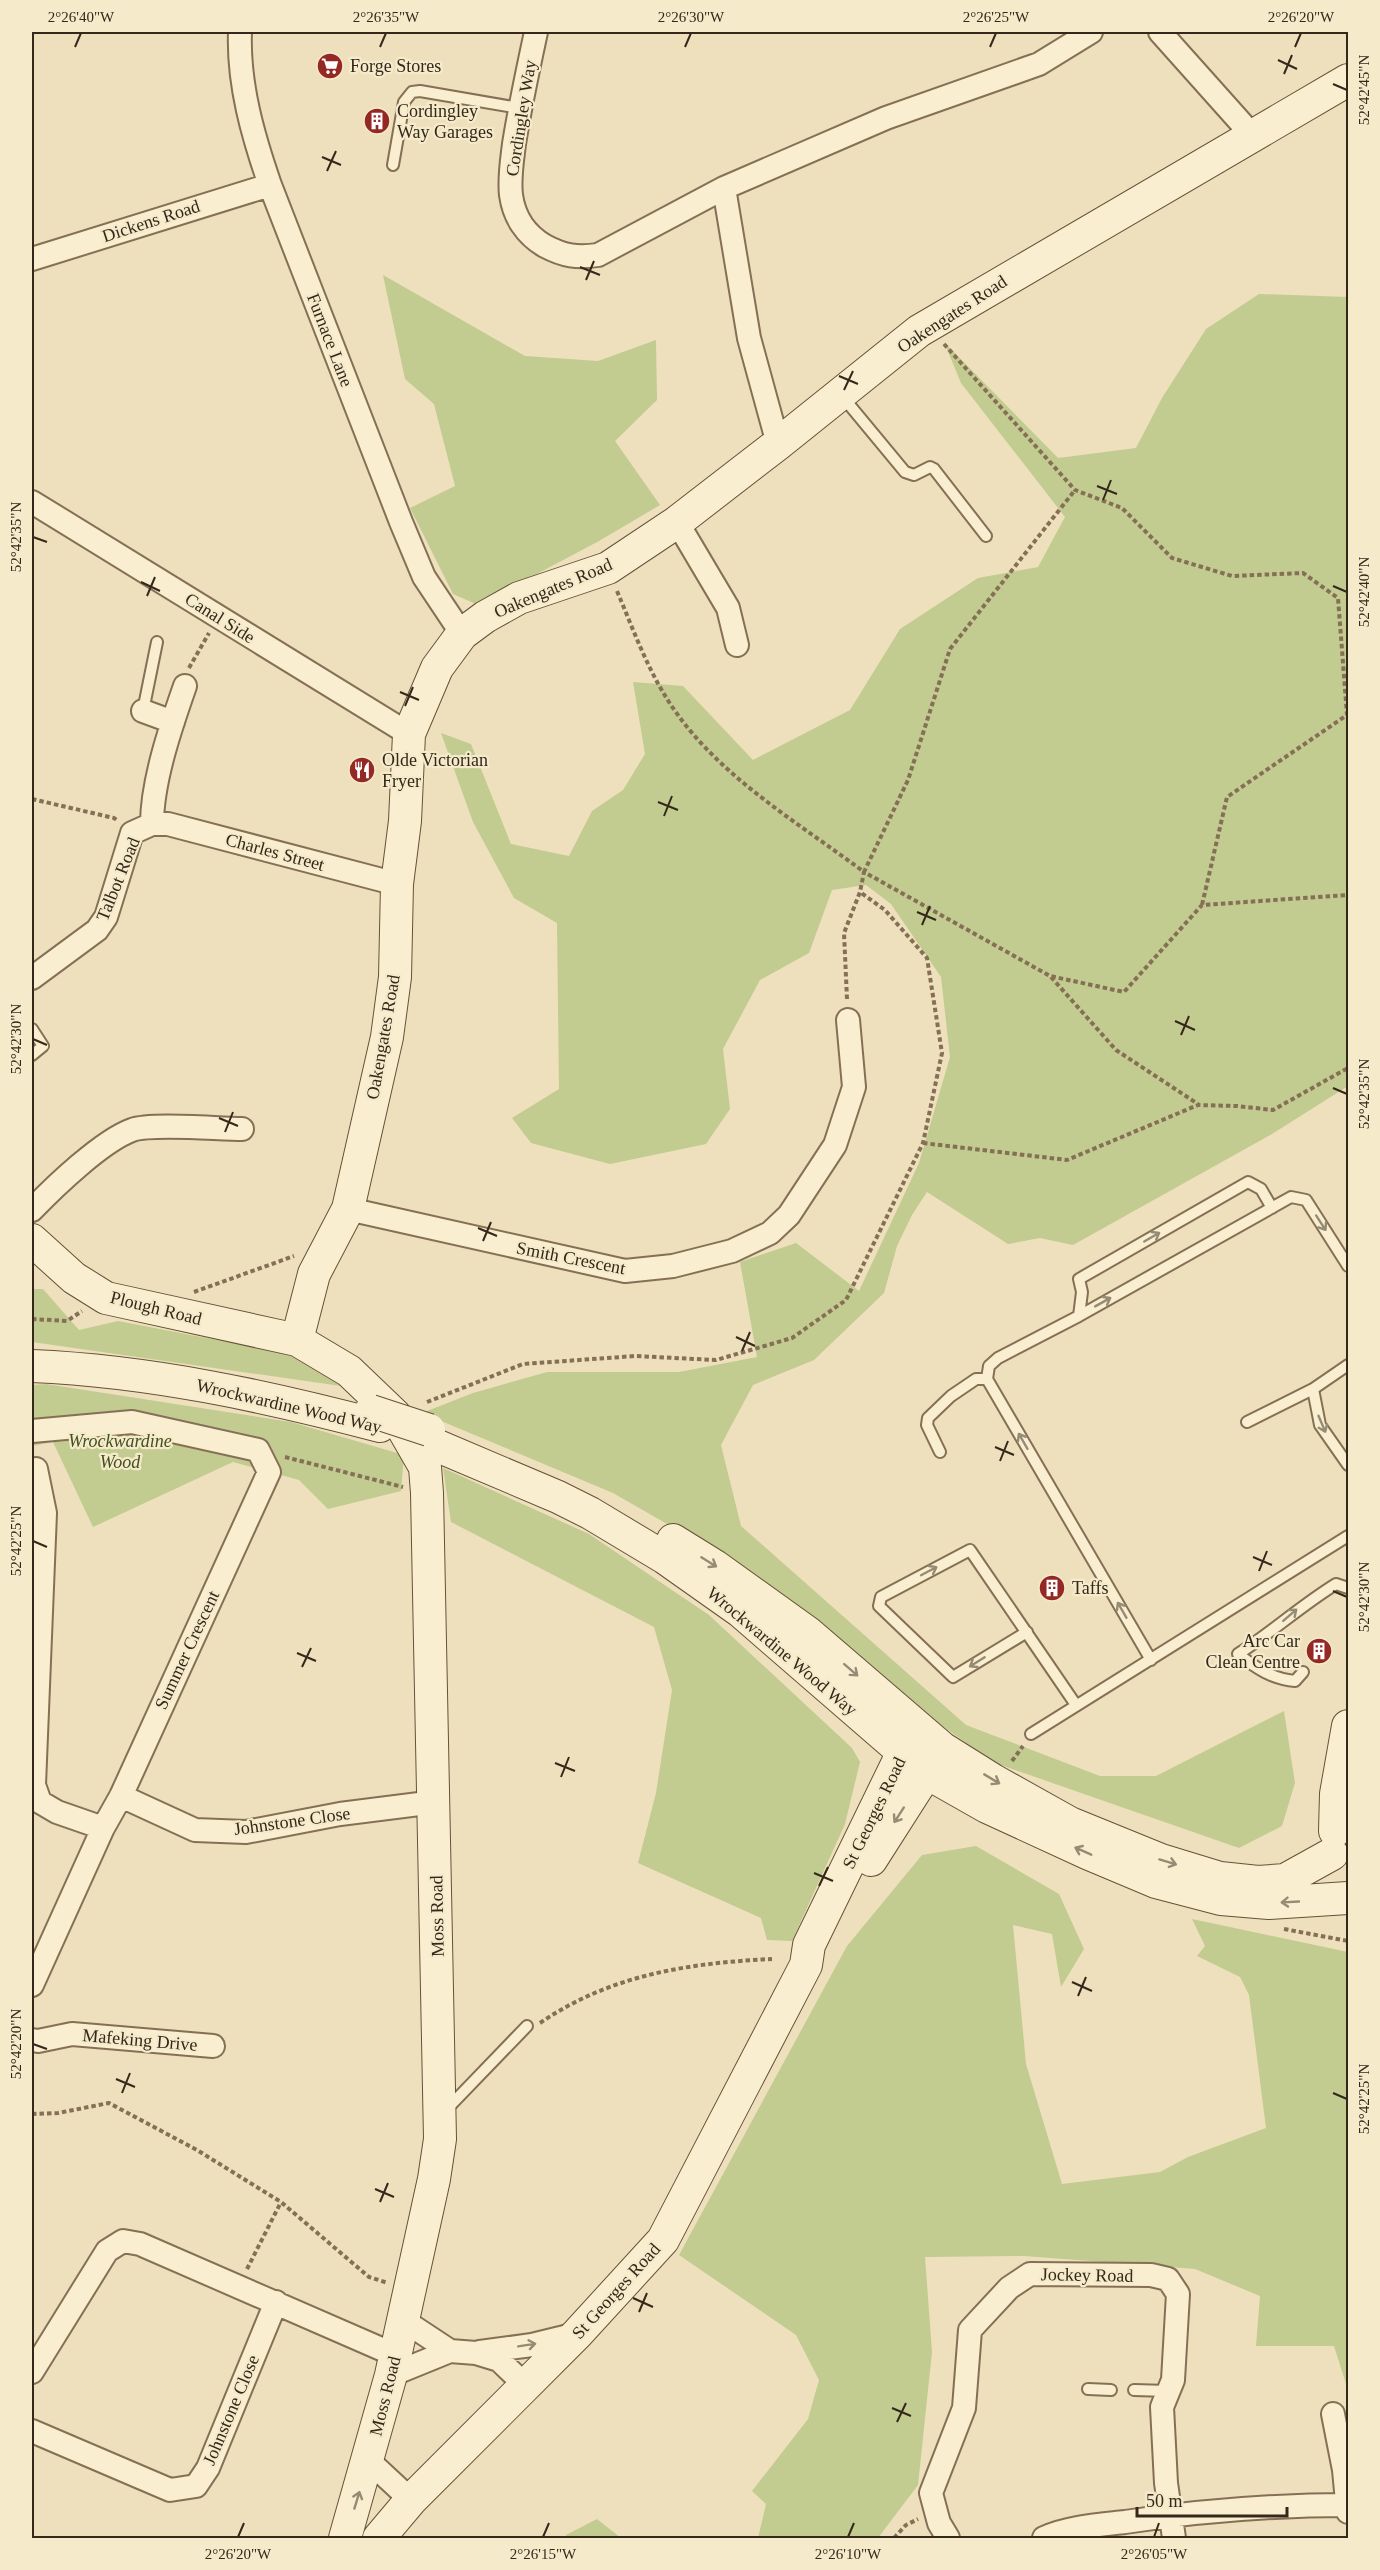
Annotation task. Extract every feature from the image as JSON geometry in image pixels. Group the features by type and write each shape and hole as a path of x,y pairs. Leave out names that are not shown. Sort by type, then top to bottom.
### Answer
{"street":[{"name":"Furnace Lane","path":"240,32 244,86 252,132 270,185 400,522 424,577 462,634"},
{"name":"Cordingley Way","path":"536,32 519,108 511,168 511,195 517,215 525,230 540,243 559,254 578,258 598,255 724,188 886,118 1039,64 1091,32"},
{"path":"1160,32 1252,135"},
{"name":"Oakengates Road","path":"297,1340 314,1274 348,1209 388,1028 395,977 397,884 405,821 409,734 437,668 462,634 485,616 519,598 608,568 677,522 927,326 1348,80"},
{"name":"Dickens Road","path":"32,259 270,185"},
{"path":"724,188 748,338 778,444"},
{"name":"Canal Side","path":"32,502 409,734"},
{"path":"677,522 728,608 737,645"},
{"name":"Talbot Road","path":"32,978 97,930 106,917 154,799 173,722 185,686"},
{"path":"143,711 173,722"},
{"name":"Charles Street","path":"142,828 168,824 397,884"},
{"name":"Smith Crescent","path":"348,1209 625,1271 673,1266 732,1251 770,1233 789,1215 836,1145 855,1087 848,1020"},
{"path":"32,1210 58,1183 114,1139 133,1130 242,1129"},
{"name":"Plough Road","path":"32,1240 74,1278 106,1298 297,1340"},
{"name":"Moss Road","path":"297,1340 349,1371 382,1417 425,1467 427,1493 440,2139 434,2179 393,2365 369,2461 345,2538"},
{"name":"Wrockwardine Wood Way","path":"32,1353 180,1369 301,1392 382,1417 431,1437 540,1472 639,1520 715,1566 807,1632 910,1741 987,1807 1156,1882 1221,1899 1269,1903 1348,1898"},
{"name":"Wrockwardine Wood Way","path":"32,1366 176,1381 382,1417"},
{"path":"32,1431 132,1422 258,1450"},
{"name":"Summer Crescent","path":"32,1985 269,1472 258,1450"},
{"path":"36,1469 45,1513 34,1785 40,1802 57,1812 103,1828"},
{"path":"1347,1739 1336,1794 1338,1833 1336,1872 1348,1887"},
{"name":"St Georges Road","path":"379,2538 411,2500 577,2334 663,2240 806,1965 809,1945 910,1741"},
{"name":"Wrockwardine Wood Way","path":"934,1761 993,1780 1070,1823 1161,1860 1220,1878 1258,1882 1285,1880 1338,1833"},
{"name":"St Georges Road","path":"806,1965 820,1952 883,1840 934,1761"},
{"name":"Johnstone Close","path":"121,1796 195,1830 246,1832 340,1814 435,1802"},
{"name":"Mafeking Drive","path":"32,2040 39,2041 72,2034 213,2046"},
{"path":"32,2372 107,2251 123,2241 140,2244 276,2302 393,2365 450,2350 476,2353 499,2360 526,2386"},
{"name":"Jockey Road","path":"948,2538 935,2510 932,2493 964,2408 970,2330 1009,2288 1029,2274 1151,2276 1168,2279 1178,2294 1173,2380 1162,2407 1170,2515 1174,2538"},
{"name":"Johnstone Close","path":"32,2431 170,2490 195,2486 208,2468 276,2302"},
{"path":"403,2320 450,2350"},
{"path":"476,2353 532,2345 577,2334"},
{"path":"1044,2538 1094,2526 1170,2515 1273,2505 1348,2507 1344,2470 1333,2414"},
{"path":"369,2461 411,2500"}],"lane":[{"path":"393,165 404,102 412,92 420,91 519,108"},
{"path":"840,393 902,470 914,475 930,467 934,469 987,536"},
{"path":"143,711 157,642"},
{"path":"32,1029 43,1046 32,1055"},
{"path":"1079,1316 1082,1292 1079,1279 1248,1182 1261,1189 1272,1208"},
{"path":"1151,1660 987,1379 989,1366 998,1358 1079,1316 1291,1197 1306,1200 1348,1266"},
{"path":"1247,1422 1313,1389 1348,1365"},
{"path":"940,1452 927,1425 928,1418 951,1396 976,1379 987,1379"},
{"path":"1313,1389 1320,1425 1348,1465"},
{"path":"1031,1734 1348,1536"},
{"path":"1027,1632 953,1677 879,1606 881,1597 970,1550 1027,1632 1076,1706"},
{"path":"1303,1672 1295,1682 1281,1680 1262,1672 1238,1654 1272,1632 1304,1604 1336,1584 1348,1588"},
{"path":"440,2116 527,2026"},
{"path":"1088,2389 1111,2390"},
{"path":"1134,2390 1168,2391"}],"path":[{"path":"608,568 643,654 670,703 715,758 753,790 864,872 1050,976 1124,992 1202,905 1227,797 1347,715 1338,598 1303,573 1232,576 1172,558 1122,508 1075,490 927,326"},
{"path":"848,1020 844,933 860,892 864,872 908,780 950,649 1075,490"},
{"path":"185,686 188,669 218,616"},
{"path":"32,799 114,818 142,828"},
{"path":"382,1417 523,1364 635,1356 716,1360 792,1338 846,1300 923,1143 942,1053 927,958 885,909 860,892"},
{"path":"1202,905 1348,895"},
{"path":"1050,976 1116,1050 1198,1105"},
{"path":"923,1143 1067,1160 1198,1105 1273,1110 1348,1068"},
{"path":"184,1295 303,1253"},
{"path":"32,1319 67,1321 106,1298"},
{"path":"258,1450 427,1493"},
{"path":"1007,1766 1014,1760 1031,1734"},
{"path":"516,2037 523,2035 566,2006 602,1988 629,1979 656,1972 772,1959"},
{"path":"32,2114 58,2113 109,2103 197,2150 281,2202 369,2277 408,2290"},
{"path":"239,2286 281,2202"},
{"path":"894,2538 906,2525 935,2510"}],"green space":[{"path":"383,275 525,356 598,361 656,340 657,400 615,441 660,505 599,541 478,605 453,594 410,508 455,486 434,404 405,379"},
{"path":"1259,294 1348,297 1348,1086 1272,1134 1073,1245 1040,1238 1008,1244 927,1192 912,1215 897,1246 884,1293 814,1360 753,1385 721,1445 741,1526 966,1725 1100,1776 1156,1776 1284,1711 1295,1783 1282,1826 1239,1848 995,1763 871,1676 758,1576 613,1493 422,1413 473,1393 547,1372 679,1372 757,1357 740,1262 796,1243 859,1291 919,1163 950,1057 941,977 891,904 866,885 832,890 809,953 760,980 723,1049 730,1109 706,1144 610,1164 531,1143 512,1118 559,1089 557,923 514,898 473,822 441,733 471,744 511,844 569,856 592,811 623,790 645,754 633,682 683,686 753,760 850,710 900,629 978,578 1038,567 1065,517 961,383 944,342 1058,458 1136,448 1162,398 1206,329"},
{"path":"32,1289 43,1289 79,1330 118,1321 285,1353 341,1386 32,1342"},
{"name":"Wrockwardine Wood","path":"46,1384 291,1422 404,1455 401,1491 328,1509 299,1480 233,1462 93,1527 53,1442 32,1446 32,1385"},
{"path":"443,1468 589,1534 709,1615 852,1748 860,1762 845,1824 792,1941 767,1940 761,1918 638,1863 656,1793 672,1690 654,1627 451,1522"},
{"path":"976,1846 1059,1894 1084,1949 1061,1987 1052,1934 1013,1925 1026,2064 1062,2184 1160,2172 1188,2157 1266,2128 1249,1995 1240,1977 1197,1956 1205,1946 1192,1919 1348,1952 1348,2386 1334,2346 1256,2346 1260,2296 1195,2269 1024,2256 925,2257 932,2352 918,2485 878,2538 758,2538 766,2504 752,2491 808,2419 819,2380 796,2335 679,2255 847,1946 922,1855"},
{"path":"597,2519 621,2538 567,2538 566,2535"}],"place":[{"name":"Forge Stores","path":"330,66"},
{"name":"Cordingley Way Garages","path":"377,121"},
{"name":"Olde Victorian Fryer","path":"362,770"},
{"name":"Taffs","path":"1052,1588"},
{"name":"Arc Car Clean Centre","path":"1319,1651"}]}
